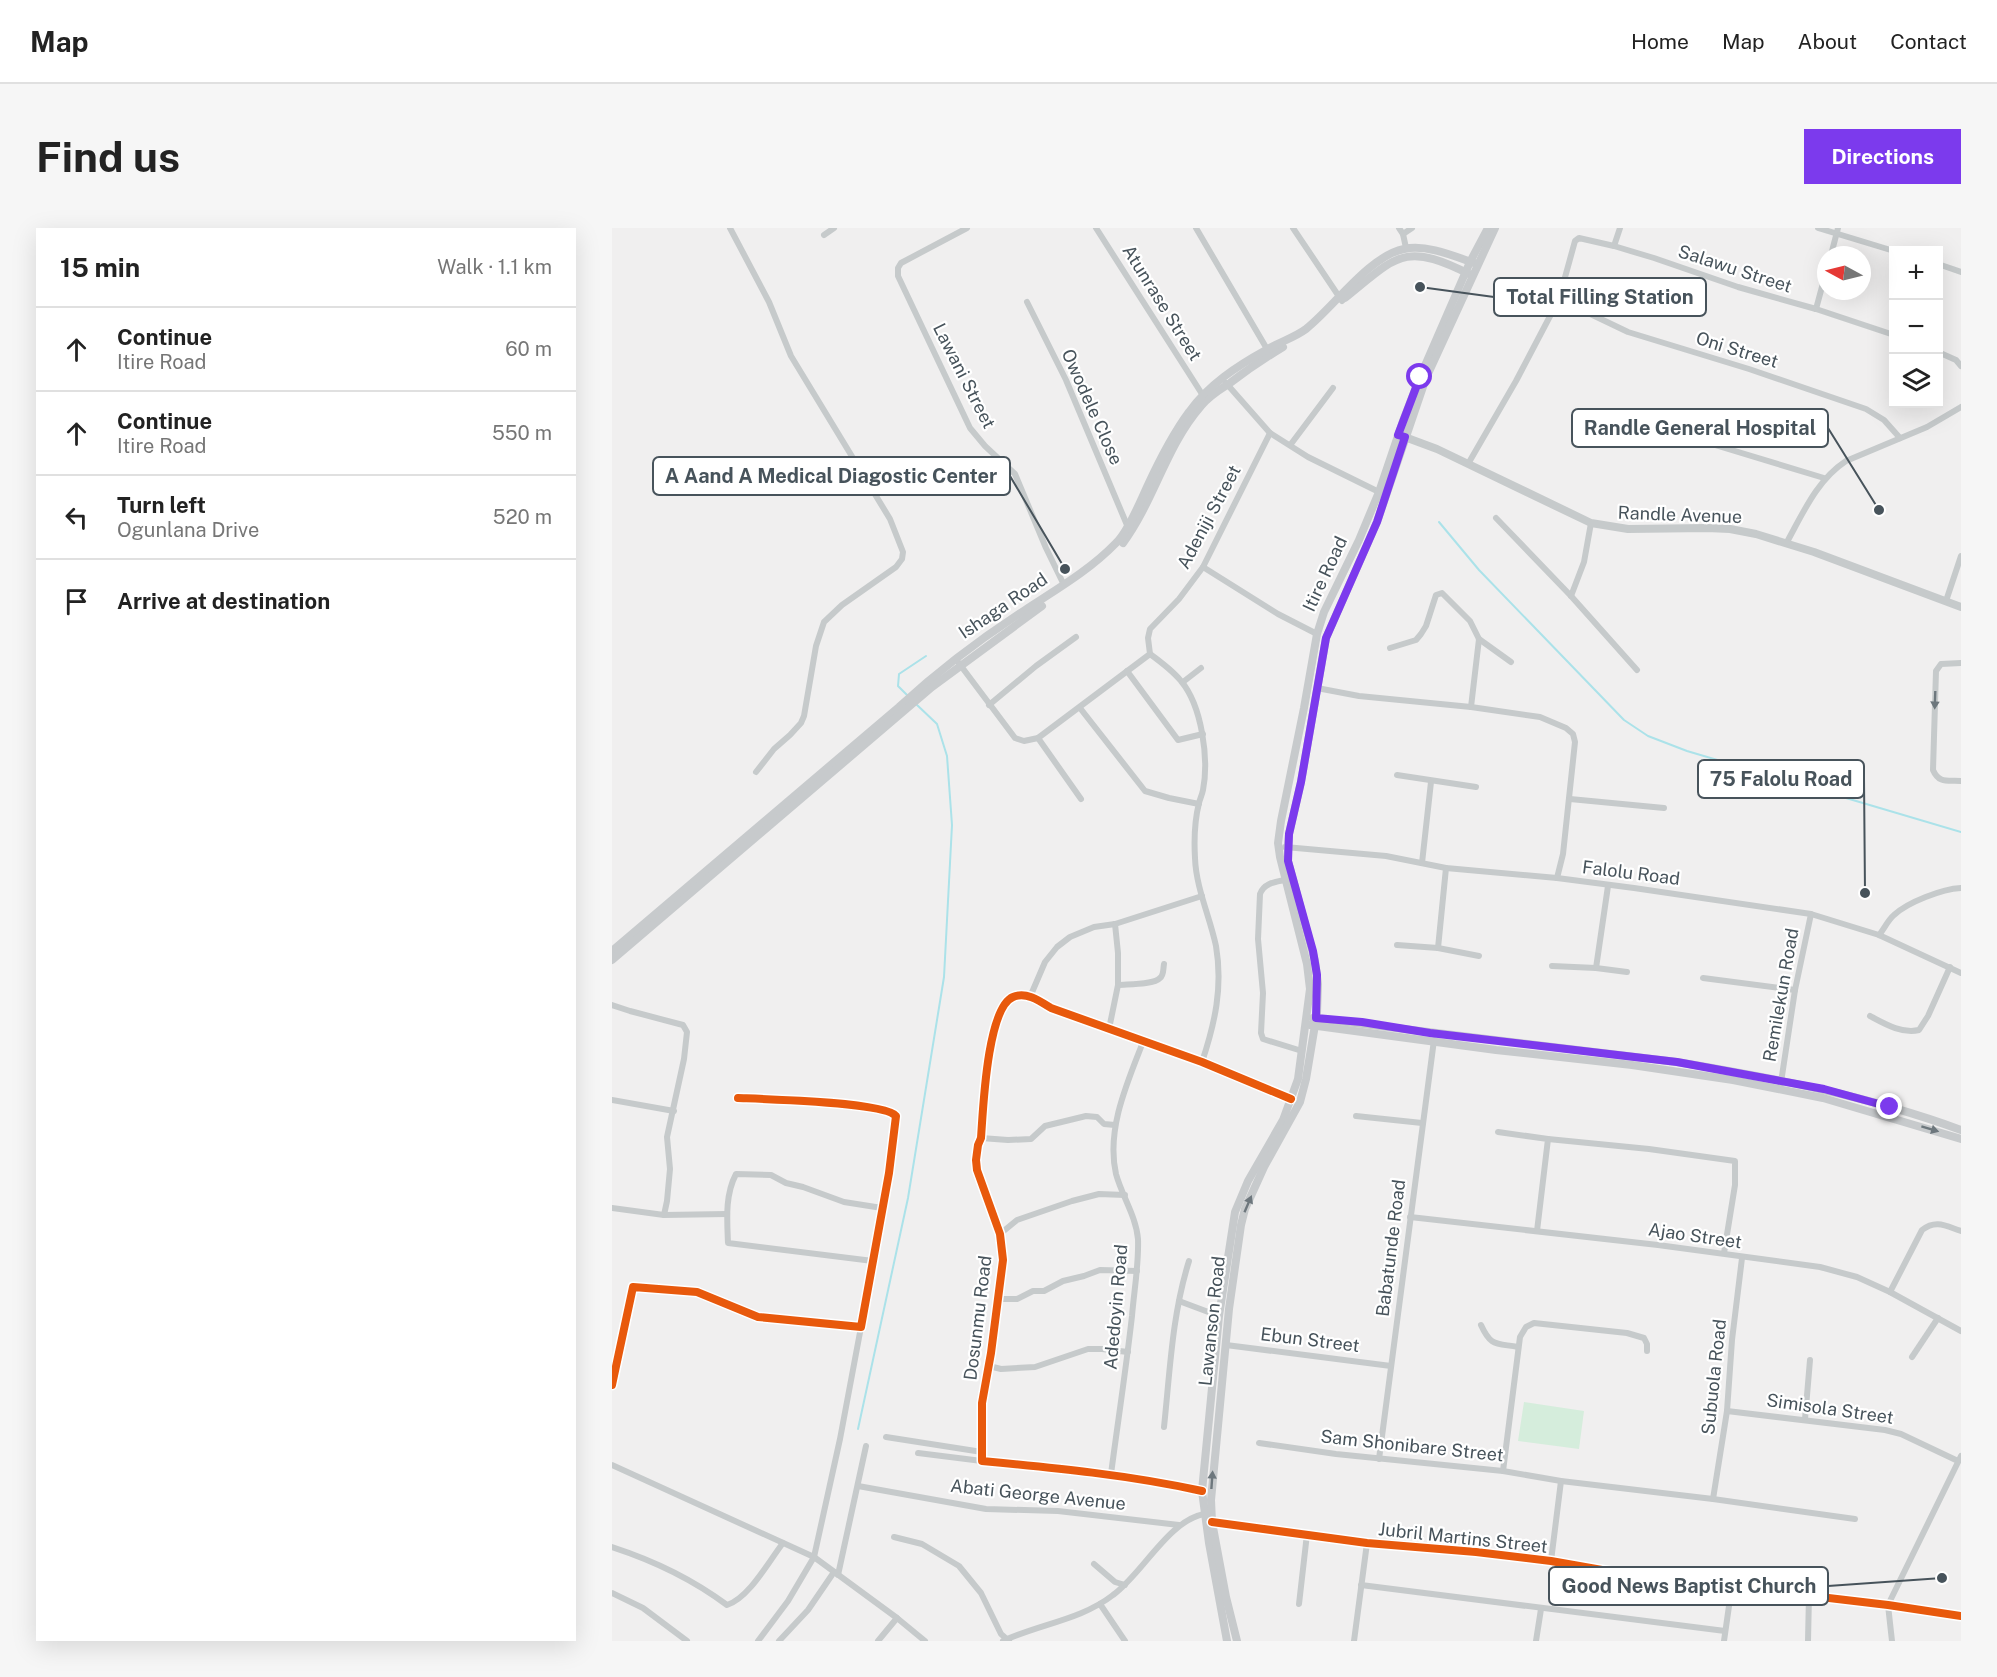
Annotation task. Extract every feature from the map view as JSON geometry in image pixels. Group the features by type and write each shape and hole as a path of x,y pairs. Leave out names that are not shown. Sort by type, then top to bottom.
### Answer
{"main road":[{"name":"Itire Road","path":"1309,1022 1308,970 1285,880 1281,821 1317,634 1324,612 1359,540 1426,378 1463,298 1469,274 1488,228"},
{"name":"Itire Road","path":"1473,263 1495,228"},
{"name":"Ishaga Road","path":"612,960 930,684 1025,610 1098,560 1119,541 1171,438 1202,394 1309,331 1362,275 1387,255 1406,248"},
{"path":"1406,248 1438,251 1473,263"},
{"name":"Ishaga Road","path":"958,662 1105,561 1122,544 1138,520 1183,431 1201,405 1225,381 1267,349 1305,329 1391,261 1407,256 1423,256 1469,274"},
{"name":"Itire Road","path":"1309,1022 1318,984 1315,961 1283,847 1301,782 1326,638 1377,522 1402,436"},
{"name":"Ishaga Road","path":"612,951 901,710"},
{"path":"1309,1022 1362,1022 1435,1038 1677,1062 1781,1085 1961,1139"},
{"name":"Lawanson Road","path":"1237,1641 1212,1522 1212,1485 1226,1345 1233,1222 1238,1204 1283,1120 1291,1099 1298,1079 1309,1022"},
{"name":"Lawanson Road","path":"1227,1641 1204,1514 1202,1491 1218,1316 1245,1209 1264,1167 1295,1113 1303,1092 1309,1022"},
{"path":"1781,1085 1824,1089 1961,1130"}],"street":[{"path":"730,228 769,302 790,356 890,519 903,552 902,559 896,567 842,605 824,622 814,656 804,716 756,772"},
{"path":"824,235 834,228"},
{"name":"Lawani Street","path":"967,228 901,263 898,276 970,428 985,446 1015,474 1064,585"},
{"name":"Atunrase Street","path":"1096,228 1202,394"},
{"path":"1196,228 1267,349"},
{"path":"1293,228 1341,299"},
{"path":"1406,248 1401,231 1412,228"},
{"path":"1614,246 1620,228"},
{"path":"1818,228 1837,231 1889,250"},
{"path":"1833,246 1837,231"},
{"name":"Salawu Street","path":"1559,299 1573,249 1577,239 1581,238 1614,246 1889,334"},
{"path":"1943,266 1961,272"},
{"path":"1468,464 1516,381 1559,299"},
{"name":"Oni Street","path":"1559,299 1628,332 1866,408 1884,420 1900,438"},
{"path":"1816,309 1818,300"},
{"name":"Owodele Close","path":"1027,302 1066,380 1127,525"},
{"path":"1942,354 1956,360 1961,366"},
{"path":"1225,381 1270,433 1291,444 1308,457 1379,492"},
{"path":"1291,444 1333,388"},
{"path":"1787,542 1824,478 1833,469 1846,461 1927,427 1961,406"},
{"name":"Adeniji Street","path":"1150,654 1148,638 1150,629 1179,599 1203,567 1270,433"},
{"name":"Randle Avenue","path":"1402,436 1437,449 1592,523 1628,529 1730,529 1787,542 1961,607"},
{"path":"1716,445 1824,478"},
{"path":"1496,518 1571,596 1637,670"},
{"path":"1571,596 1584,561 1592,523"},
{"path":"1946,601 1961,556"},
{"path":"1203,567 1278,614 1317,634"},
{"path":"1390,648 1416,640 1424,631 1436,595 1439,593 1445,595 1464,615 1479,639 1511,662"},
{"path":"989,705 1076,637"},
{"path":"1471,707 1479,639"},
{"path":"958,662 1015,738 1024,741 1038,738 1150,654 1183,682 1196,710 1203,734 1205,768 1203,790 1198,804 1195,859 1202,896 1216,946 1219,992 1216,1017 1202,1062"},
{"path":"1961,663 1941,664 1936,671 1933,770 1935,776 1940,780 1961,782"},
{"path":"1183,682 1201,668"},
{"path":"1128,671 1178,740 1203,734"},
{"path":"1317,688 1359,696 1471,707 1540,717 1569,731 1575,742 1563,854 1557,878"},
{"path":"1080,708 1144,790 1198,804"},
{"path":"1038,738 1081,799"},
{"path":"1397,775 1476,788"},
{"path":"1422,863 1431,782"},
{"path":"1569,799 1664,808"},
{"name":"Falolu Road","path":"1283,847 1386,856 1446,868 1557,878 1811,914 1879,935 1961,973"},
{"path":"1438,948 1446,868"},
{"path":"1285,880 1267,884 1262,888 1260,894 1258,939 1263,993 1261,1033 1263,1039 1269,1042 1302,1051"},
{"path":"1596,968 1608,886"},
{"path":"1879,935 1892,916 1906,906 1944,891 1961,888"},
{"path":"1202,896 1115,924 1094,927 1070,937 1057,947 1045,963 1030,997 1051,1008 1202,1062 1291,1099"},
{"name":"Remilekun Road","path":"1781,1085 1795,990 1811,914"},
{"path":"1108,1029 1118,985 1115,924"},
{"path":"1397,945 1438,948 1479,956"},
{"path":"1118,985 1153,982 1160,979 1164,964"},
{"path":"1552,966 1627,972"},
{"path":"1870,1016 1898,1029 1919,1030 1928,1016 1950,967"},
{"path":"1703,978 1795,990"},
{"name":"Dosunmu Road","path":"981,1461 982,1402 1003,1260 1000,1234 979,1176 976,1160 981,1138 992,1031 1007,1001 1018,996 1030,997"},
{"path":"612,1005 683,1025 687,1032 684,1059 667,1137 670,1169 668,1201 664,1215"},
{"name":"Babatunde Road","path":"1379,1459 1435,1038"},
{"name":"Adedoyin Road","path":"1111,1474 1128,1352 1137,1271 1138,1238 1125,1195 1116,1175 1113,1149 1116,1125 1143,1042"},
{"path":"738,1098 815,1101 893,1112 896,1116 861,1327 840,1439 814,1557 788,1601 758,1641"},
{"path":"612,1100 674,1111"},
{"path":"981,1138 1030,1139 1045,1126 1086,1116 1097,1117 1104,1124 1116,1125"},
{"path":"1356,1116 1422,1123"},
{"path":"1498,1132 1736,1161 1736,1185 1724,1253"},
{"path":"1537,1231 1548,1139"},
{"path":"873,1261 728,1243 726,1214 729,1190 736,1173 771,1175 786,1183 844,1202 882,1208"},
{"path":"1000,1234 1017,1220 1072,1202 1099,1194 1125,1195"},
{"path":"612,1208 664,1215 726,1214"},
{"name":"Ajao Street","path":"1410,1217 1724,1253 1742,1258 1820,1267 1857,1277 1890,1292 1961,1331"},
{"path":"1890,1292 1922,1230 1929,1225 1939,1223 1961,1231"},
{"name":"Subuola Road","path":"1713,1498 1727,1411 1732,1340 1742,1258"},
{"path":"1164,1427 1174,1324 1189,1261"},
{"path":"999,1299 1017,1299 1033,1291 1044,1291 1063,1281 1100,1270 1137,1271"},
{"path":"612,1385 614,1360 633,1287 697,1293 758,1317 861,1327"},
{"path":"1179,1301 1218,1316"},
{"path":"1912,1357 1938,1318"},
{"path":"1503,1471 1518,1347 1526,1328 1534,1323 1638,1335 1644,1338 1647,1351"},
{"path":"1481,1325 1487,1339 1491,1342 1518,1347"},
{"name":"Ebun Street","path":"1226,1345 1391,1366"},
{"path":"989,1366 1001,1369 1035,1367 1088,1349 1128,1352"},
{"path":"1805,1419 1810,1360"},
{"name":"Simisola Street","path":"1727,1411 1886,1430 1960,1459"},
{"path":"886,1437 982,1448"},
{"name":"Sam Shonibare Street","path":"1259,1443 1379,1459 1503,1471 1561,1481 1713,1498 1855,1519"},
{"path":"779,1641 808,1610 836,1574 866,1446"},
{"path":"918,1453 1111,1474 1202,1491"},
{"path":"1892,1641 1888,1605 1960,1459"},
{"path":"612,1465 814,1557 925,1641"},
{"path":"1551,1561 1561,1481"},
{"name":"Abati George Avenue","path":"858,1486 986,1509 1058,1511 1179,1525"},
{"path":"894,1537 922,1544 960,1566 981,1593 1006,1641 1062,1621 1100,1604 1125,1585 1179,1525 1192,1517 1204,1514"},
{"name":"Jubril Martins Street","path":"1212,1522 1367,1543 1551,1561 1618,1573 1809,1595 1961,1616"},
{"path":"1299,1604 1307,1534"},
{"path":"612,1547 649,1559 727,1605 734,1603 748,1589 783,1543"},
{"path":"1354,1641 1367,1543"},
{"path":"1094,1564 1115,1582 1125,1585"},
{"path":"1361,1585 1725,1631"},
{"path":"612,1593 643,1608 687,1641"},
{"path":"1808,1641 1809,1595"},
{"path":"1724,1641 1730,1599"},
{"path":"1100,1604 1125,1641"},
{"path":"1536,1641 1541,1609"},
{"path":"878,1641 897,1618"}],"green space":[{"path":"1524,1402 1584,1411 1579,1449 1518,1441"}],"waterway":[{"path":"1439,522 1479,570 1624,720 1648,736 1687,751 1961,832"},
{"path":"907,695 898,686 899,674 926,656"},
{"path":"858,1429 908,1198 944,977 952,825 947,756 937,724 916,704"}],"cycle path":[{"path":"1202,1491 1120,1476 982,1461 982,1403 1003,1260 1000,1234 977,1170 976,1160 981,1138 985,1084 992,1039 1004,1005 1018,995 1028,996 1051,1008 1202,1062 1291,1099"},
{"path":"612,1385 633,1287 697,1292 758,1317 861,1327 889,1173 896,1116 887,1111 847,1104 738,1098"},
{"path":"1212,1522 1367,1543 1551,1561 1619,1573 1888,1605 1961,1616"}],"place":[{"name":"Total Filling Station","path":"1420,287"},
{"name":"Randle General Hospital","path":"1879,510"},
{"name":"A Aand A Medical Diagostic Center","path":"1065,569"},
{"name":"75 Falolu Road","path":"1865,893"},
{"name":"Good News Baptist Church","path":"1942,1578"}],"route":[{"path":"1420,377 1398,435 1405,437 1386,498 1370,541 1326,638 1301,782 1289,834 1288,861 1313,951 1317,975 1316,1018 1677,1062 1824,1089 1890,1107"}]}
